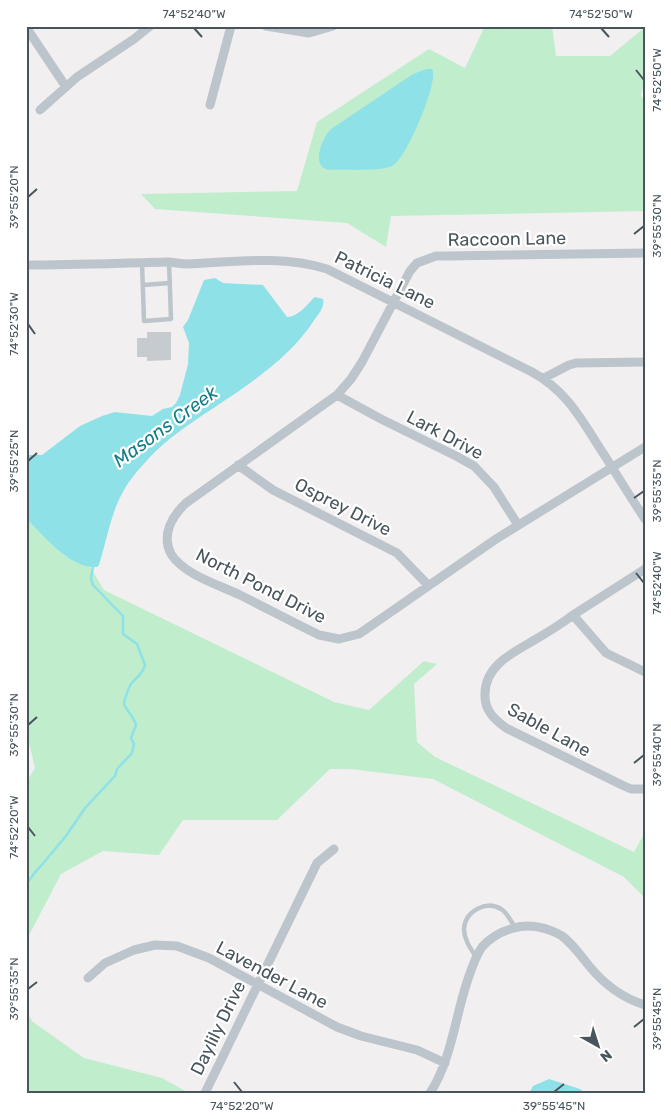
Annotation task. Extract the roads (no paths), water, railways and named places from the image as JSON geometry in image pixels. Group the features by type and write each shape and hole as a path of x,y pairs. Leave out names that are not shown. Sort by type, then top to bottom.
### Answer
{"street":[{"path":"40,110 77,77 150,26"},
{"path":"210,105 231,26"},
{"path":"266,26 309,34 333,26"},
{"path":"26,27 66,87"},
{"name":"Raccoon Lane","path":"393,302 404,280 417,263 436,256 645,253"},
{"name":"Patricia Lane","path":"26,265 169,262 186,264 226,261 302,262 327,268 544,378 555,386 572,406 645,519"},
{"name":"North Pond Drive","path":"393,302 362,362 351,379 337,394 186,503 173,517 167,535 171,554 177,562 193,573 319,635 339,640 359,634 518,525 611,467"},
{"path":"544,378 576,363 645,362"},
{"name":"Lark Drive","path":"337,394 381,419 474,466 494,487 518,525"},
{"path":"611,467 645,447"},
{"name":"Osprey Drive","path":"238,465 274,490 397,553 428,585"},
{"name":"Sable Lane","path":"645,569 512,653 495,667 485,686 486,706 498,722 529,740 622,785 631,789 645,789"},
{"path":"573,615 606,653 645,672"},
{"name":"Daylily Drive","path":"205,1093 317,863 334,849"},
{"path":"430,1093 445,1063 463,994 476,957 490,939 499,933 530,926 560,935 576,949 597,975 614,991 625,998 645,1005"},
{"name":"Lavender Lane","path":"88,978 105,963 134,950 155,945 177,946 198,954 338,1027 361,1036 417,1050 445,1063"}],"lane":[{"path":"142,263 144,321 171,320 169,262"},
{"path":"143,284 170,283"},
{"path":"476,957 467,943 464,929 468,917 478,908 492,905 503,909 515,928"}],"water":[{"path":"432,69 433,72 430,92 412,138 398,161 392,166 379,169 329,170 323,168 319,158 321,145 331,129 413,74"},
{"path":"215,278 223,283 263,285 287,317 299,312 315,297 323,299 323,305 301,338 285,355 249,384 172,437 149,458 124,489 118,501 99,565 97,567 77,563 58,550 26,518 26,455 42,455 80,426 102,416 115,412 152,416 163,409 172,407 180,395 188,364 189,343 183,327 188,320 204,280"},
{"path":"549,1079 580,1089 585,1093 529,1093 533,1086"}],"waterway":[{"name":"Masons Creek","path":"26,884 66,836 85,808 115,776 117,769 132,753 134,744 131,738 136,725 124,702 130,686 145,665 137,644 123,634 123,616 93,585 91,579 93,566"}]}
